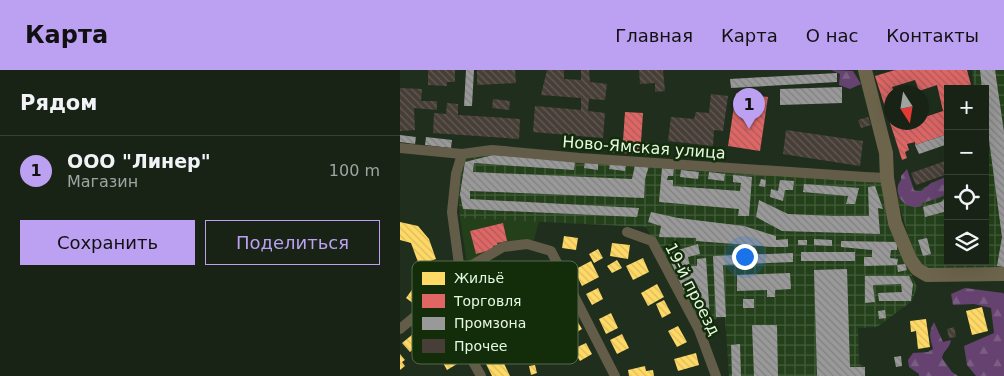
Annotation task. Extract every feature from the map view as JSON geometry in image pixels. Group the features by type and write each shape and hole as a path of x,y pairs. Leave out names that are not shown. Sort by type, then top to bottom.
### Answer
{"street":[{"path":"865,70 886,152 887,178 895,223 910,259 917,269 927,275 1004,274"},
{"name":"Ново-Ямская улица","path":"400,148 462,154 492,150 704,167 887,178"},
{"path":"459,261 452,212 456,174 462,154"},
{"name":"19-й проезд","path":"627,232 652,241 699,330 714,376"},
{"path":"479,261 503,247 528,244 551,251 556,261"},
{"path":"578,304 615,376"},
{"path":"400,329 412,319"},
{"path":"474,364 481,376"}],"shaded area":[{"path":"972,70 1004,70 1004,271 934,272 918,260 910,242 897,197 944,180 944,265 989,265 989,85 974,85"},
{"path":"491,153 882,183 900,247 917,287 912,301 877,327 858,328 859,364 865,367 865,376 729,376 725,317 697,324 646,227 460,218 458,189 465,158"},
{"path":"460,218 539,221 534,240 510,242 471,261 467,261"}],"green space":[{"path":"831,70 853,71 861,84 850,89 839,85 840,74"},
{"path":"907,169 916,191 921,191 931,183 944,178 944,194 923,203 919,207 906,205 898,194 898,184 901,176"},
{"path":"965,288 1004,294 1004,376 976,376 967,365 964,346 994,333 991,308 974,304 953,305 951,294"},
{"path":"934,322 943,342 951,340 942,358 952,372 958,376 919,376 909,367 908,360 913,353 928,352 933,349 930,335"}],"building: Жильё":[{"path":"400,222 418,226 429,239 436,259 418,261 411,243 400,240"},
{"path":"564,236 578,238 576,250 562,248"},
{"path":"612,243 630,245 628,259 610,256"},
{"path":"598,249 603,258 594,263 589,254"},
{"path":"643,258 649,272 633,280 626,266"},
{"path":"617,260 622,268 612,273 607,266"},
{"path":"591,261 599,277 582,286 578,278 578,268"},
{"path":"657,284 664,297 648,306 641,293"},
{"path":"598,288 603,299 592,305 586,294"},
{"path":"412,290 412,302 406,298"},
{"path":"664,300 671,313 662,318 656,304"},
{"path":"982,307 988,331 972,335 966,311"},
{"path":"611,313 618,328 606,334 599,319"},
{"path":"926,319 930,347 918,349 916,331 911,332 910,321"},
{"path":"578,322 582,329 578,332"},
{"path":"678,326 687,342 677,347 668,331"},
{"path":"622,334 629,348 617,354 610,340"},
{"path":"412,335 412,350 410,352 402,343"},
{"path":"586,343 592,354 580,361 578,358 578,347"},
{"path":"696,353 699,365 678,371 674,359"},
{"path":"400,354 405,360 402,362 405,366 400,370"},
{"path":"444,364 457,364 447,370"},
{"path":"486,364 504,364 510,376 492,376"},
{"path":"535,365 537,373 531,375 529,366"},
{"path":"645,366 646,371 653,370 654,376 629,376 628,370"}],"building: Торговля":[{"path":"895,70 967,70 971,85 944,85 944,135 915,145 915,142 907,144 909,150 905,152 907,158 902,160 892,130 929,130 929,116 943,111 937,85 929,88 929,85 917,85 915,80 899,85 884,85 884,104 875,76"},
{"path":"736,93 768,97 760,151 728,146"},
{"path":"625,112 643,113 641,142 651,143 650,155 608,152 609,140 623,141"},
{"path":"503,223 507,241 497,243 498,245 493,246 494,249 476,254 470,231"}],"building: Промзона":[{"path":"466,70 474,70 472,106 464,106"},
{"path":"980,70 995,70 1004,132 1004,267 997,266 1002,237 989,140 989,85 982,85"},
{"path":"837,73 837,82 731,88 730,79"},
{"path":"842,87 842,103 780,105 780,89"},
{"path":"400,135 416,137 415,144 400,142"},
{"path":"944,135 944,145 919,154 915,145"},
{"path":"426,137 452,140 451,148 425,145"},
{"path":"493,155 575,161 574,170 474,163 473,172 632,179 635,165 649,166 645,179 644,198 470,191 470,199 639,208 637,217 463,209 460,194 465,162"},
{"path":"585,162 598,164 598,170 584,168"},
{"path":"610,163 626,165 625,171 609,169"},
{"path":"662,168 674,169 673,176 668,176 667,180 673,180 673,186 740,191 741,183 733,182 733,175 752,177 749,216 738,216 739,209 659,202"},
{"path":"681,170 699,172 698,179 680,177"},
{"path":"709,172 725,174 724,181 708,179"},
{"path":"761,179 766,180 765,187 759,186"},
{"path":"780,180 794,181 793,190 785,190 783,201 770,197 771,189 778,191"},
{"path":"804,184 859,188 855,204 846,204 848,196 803,192"},
{"path":"875,186 883,209 878,208 880,234 782,231 756,217 759,200 788,214 869,216 868,187"},
{"path":"944,199 944,212 925,217 923,207 941,202"},
{"path":"651,212 678,218 744,226 776,236 776,240 788,239 788,247 696,241 696,238 659,237 661,226 648,222"},
{"path":"927,238 931,254 923,256 918,240"},
{"path":"814,239 832,240 832,246 814,245"},
{"path":"798,240 807,240 807,245 798,245"},
{"path":"841,241 897,242 897,250 891,250 890,258 898,259 897,265 864,266 864,257 872,257 872,250 841,247"},
{"path":"675,244 678,250 698,244 700,254 688,257 690,266 697,266 697,259 706,258 710,319 700,319 699,309 694,310 693,301 688,301 687,289 683,290 666,250"},
{"path":"801,252 855,252 855,261 801,261"},
{"path":"793,253 793,262 723,265 726,317 716,317 713,256"},
{"path":"905,264 907,270 898,272 897,265"},
{"path":"847,269 850,367 865,367 865,376 817,376 814,270"},
{"path":"790,273 791,289 775,290 775,297 767,297 767,290 737,291 737,275"},
{"path":"865,276 909,276 913,284 911,301 879,301 878,293 902,292 901,284 873,285 875,302 865,303"},
{"path":"743,299 754,299 754,308 743,308"},
{"path":"885,310 886,318 879,319 878,311"},
{"path":"752,325 777,325 778,376 754,376"},
{"path":"740,344 741,376 732,376 731,345"},
{"path":"901,356 902,366 896,367 894,357"}],"building: Прочее":[{"path":"428,70 455,70 455,82 447,82 447,86 428,85"},
{"path":"477,70 515,70 516,83 477,85"},
{"path":"547,70 564,70 564,79 581,80 581,70 589,70 590,82 607,84 605,100 589,99 588,111 605,113 603,138 533,132 535,106 581,110 581,98 541,95"},
{"path":"639,70 663,70 665,91 655,92 655,83 640,84"},
{"path":"400,88 422,89 421,101 437,101 437,110 414,108 415,130 400,131"},
{"path":"711,94 728,96 723,131 714,130 713,146 668,141 671,117 694,119 696,112 709,113"},
{"path":"493,99 510,101 509,110 492,108"},
{"path":"447,103 458,104 458,115 520,119 519,139 433,133 434,113 446,114"},
{"path":"868,117 871,125 861,128 858,120"},
{"path":"786,130 863,141 860,166 783,154"},
{"path":"944,161 944,175 916,185 911,173"},
{"path":"954,327 956,337 949,338 947,329"}],"place":[{"name":"ООО \"Линер\"","path":"749,129"}]}
